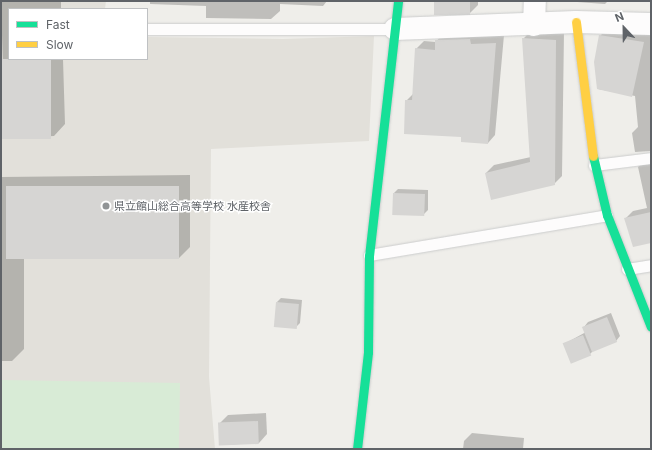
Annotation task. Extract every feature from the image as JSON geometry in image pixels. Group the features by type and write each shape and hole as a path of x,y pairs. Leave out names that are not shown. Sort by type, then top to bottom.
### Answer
{"street":[{"path":"357,449 368,352 369,255 398,1"},
{"path":"534,25 535,1"},
{"path":"395,29 534,25 576,22 651,24"},
{"path":"576,22 594,165 607,215 651,327"}],"lane":[{"path":"148,29 395,29"},
{"path":"594,165 651,158"},
{"path":"369,255 607,215"},
{"path":"627,269 651,264"}],"shaded area":[{"name":"県立館山総合高等学校 水産校舎","path":"1,1 106,1 105,8 8,8 8,60 148,60 148,37 283,39 374,36 369,141 211,149 209,377 215,449 1,449"}],"green space":[{"path":"1,380 180,383 179,449 1,449"}],"building":[{"path":"434,1 470,1 470,15 434,15"},
{"path":"599,35 644,42 632,97 597,89 594,62"},
{"path":"522,38 556,40 555,185 491,200 485,173 530,162"},
{"path":"470,39 471,44 496,43 488,144 461,142 461,137 404,134 405,100 412,100 415,48 435,50 435,40"},
{"path":"1,59 51,60 51,139 1,139"},
{"path":"6,186 179,186 179,259 6,259"},
{"path":"393,193 425,194 424,216 392,215"},
{"path":"651,212 651,243 633,247 624,218"},
{"path":"276,302 299,304 297,329 274,327"},
{"path":"607,317 617,342 592,352 582,327"},
{"path":"583,335 591,355 571,364 563,343"},
{"path":"258,421 259,444 219,445 218,422"}],"traffic: fast":[{"path":"357,449 368,352 369,256 398,1"},
{"path":"593,156 607,215 651,327"}],"traffic: slow":[{"path":"576,22 593,156"}],"place":[{"name":"県立館山総合高等学校 水産校舎","path":"106,206"}]}
